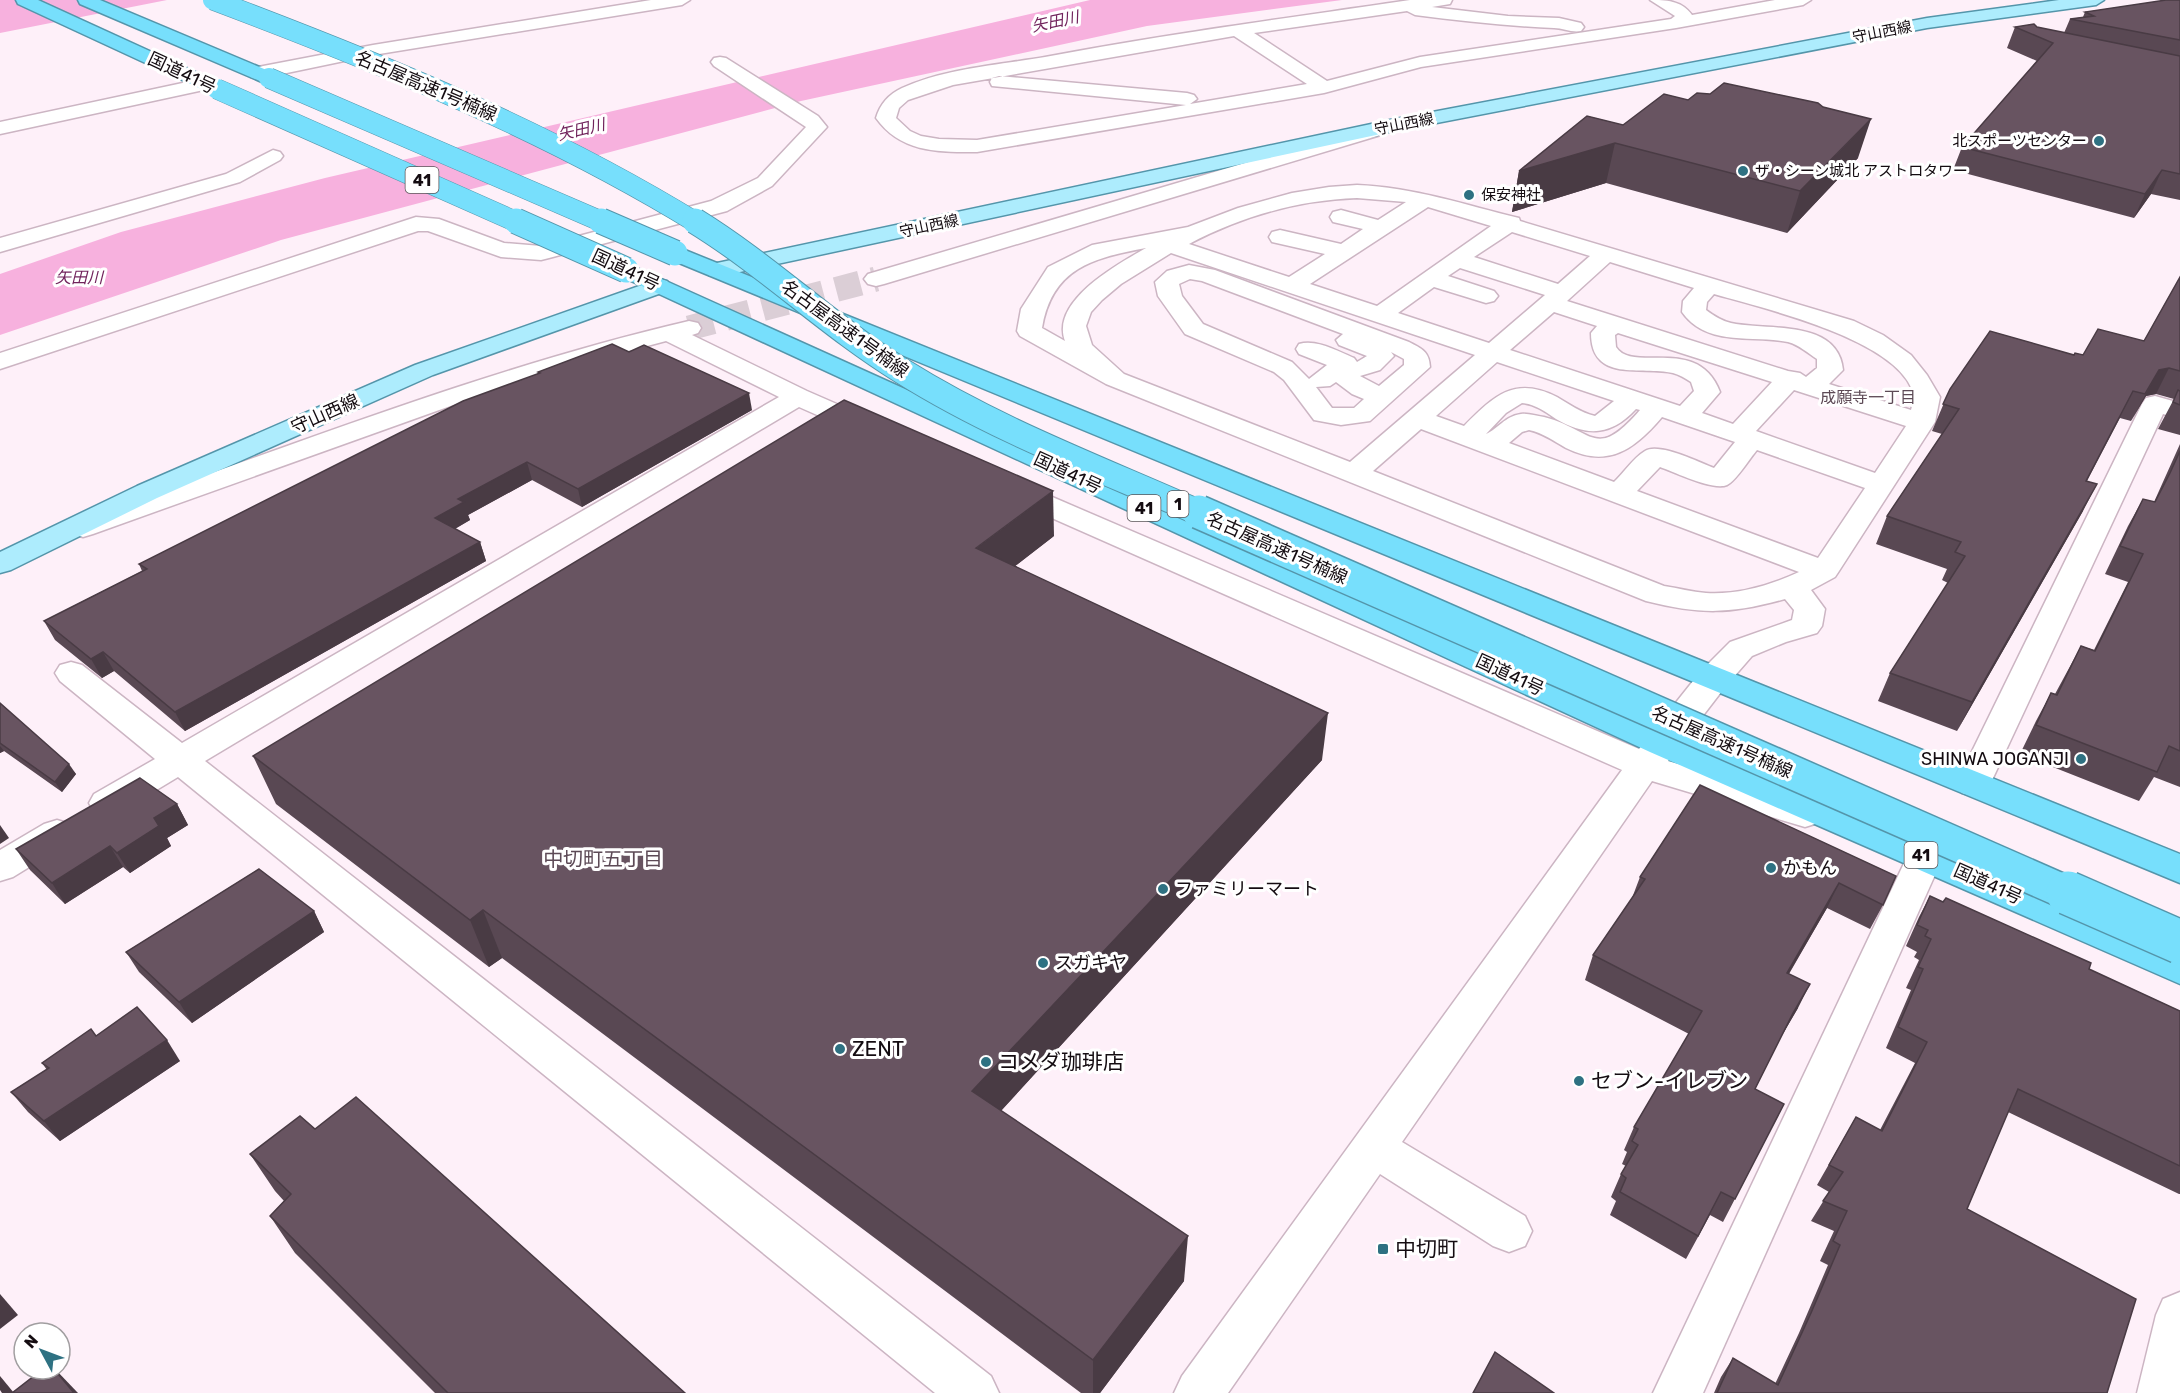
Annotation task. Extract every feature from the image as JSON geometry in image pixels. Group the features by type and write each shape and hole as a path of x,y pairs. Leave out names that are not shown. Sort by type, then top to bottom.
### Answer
{"highway":[{"name":"国道41号","path":"24,0 206,84 626,270 1653,755 1874,835 2180,968"},
{"name":"国道41号","path":"86,0 675,253 2180,869"},
{"name":"名古屋高速1号楠線","path":"213,0 388,68 536,134 597,165 663,202 750,258 853,338 911,378 987,419 2180,942"},
{"name":"名古屋高速1号楠線","path":"254,0 410,60 506,102 615,159 680,196 766,254 867,333 916,366 1001,412 1243,520 2180,924"}],"main road":[{"name":"守山西線","path":"717,270 1390,126 1927,23 2096,0"},
{"name":"守山西線","path":"0,564 147,492 424,370 659,286"}],"street":[{"path":"257,72 373,50 682,0"},
{"path":"1443,0 1100,52 958,79 916,89 902,95 887,110 886,118 897,133 909,139 951,146 977,146 1324,87 1420,63 1676,23 1803,0"},
{"path":"1658,0 1681,12 1684,18 1676,23"},
{"path":"1420,63 1538,5"},
{"path":"1393,8 1508,21 1558,23 1602,34"},
{"path":"1240,32 1324,87"},
{"path":"1046,135 1100,52"},
{"path":"0,361 416,224 431,224 501,250 541,253 719,206 765,182 817,127 811,120 720,62"},
{"path":"958,79 1236,103"},
{"path":"0,128 206,84"},
{"path":"876,279 1051,226 1234,176 1390,126"},
{"path":"0,244 233,178 273,156"},
{"path":"1115,379 1080,348 1074,327 1082,307 1101,286 1170,245 1224,220 1318,195 1379,193 1425,199 1511,223 1845,326 1874,340 1902,360 1918,380 1926,398 1922,422 1824,571 1792,587 1750,599 1707,603 1657,594 1115,379 1029,331 1033,309 1056,272 1100,249 1193,233"},
{"path":"1292,285 1425,199"},
{"path":"1341,217 1381,227"},
{"path":"1283,367 1337,330 1373,312 1430,278 1511,223"},
{"path":"1280,237 1344,251"},
{"path":"1170,245 1745,436 1880,484"},
{"path":"1465,253 1518,258 1563,292 1615,323 1922,422"},
{"path":"1465,253 1563,292"},
{"path":"1353,474 1606,254"},
{"path":"1337,330 1400,347 1417,356 1417,367 1361,415 1341,417 1323,414 1293,375 1283,367 1194,329 1170,296 1167,282 1175,276 1189,272 1207,275 1337,330 1372,348 1381,357 1376,364 1351,370 1345,377 1378,400"},
{"path":"1430,278 1486,296"},
{"path":"1619,494 1655,456 1719,479 1745,436 1802,382 1830,370 1829,357 1809,342 1789,335 1734,333 1706,324 1694,312 1695,301 1710,284"},
{"path":"1615,323 1603,333 1601,345 1608,356 1628,364 1681,366 1702,378 1707,392 1685,416"},
{"path":"48,540 528,371 678,330 798,397 897,440"},
{"path":"1308,349 1345,363 1320,383 1378,400"},
{"path":"1480,442 1508,399 1523,396 1539,399 1559,407 1573,419 1596,424 1607,421 1631,398"},
{"path":"0,867 798,397"},
{"path":"1974,784 2155,404 2180,411"},
{"path":"1480,442 1521,421 1542,424 1558,430 1573,442 1586,448 1607,449 1623,442 1656,407"},
{"path":"1417,418 1824,571"},
{"path":"985,478 1653,755"},
{"path":"1199,1393 1653,755 1713,679 1741,649 1775,635 1806,626 1810,609 1792,587"},
{"path":"71,673 974,1393"},
{"path":"1678,1393 1925,857"},
{"path":"1373,1147 1509,1231"},
{"path":"2162,1393 2180,1315"}],"water":[{"path":"0,0 167,0 0,33"},
{"name":"矢田川","path":"1090,0 1342,0 1147,26 801,101 281,240 0,335 0,274 121,232 325,178"}],"building":[{"path":"2180,0 2180,40 2070,19 2094,16 2085,12"},
{"name":"北スポーツセンター","path":"2034,24 2037,27 2180,56 2180,174 2162,170 2145,194 1962,147 2053,43 2015,27"},
{"path":"1724,83 1818,103 1823,107 1871,119 1800,191 1615,143 1519,171 1587,116 1623,125 1664,94 1688,100 1697,93 1710,94"},
{"path":"2180,277 2180,371 2169,368 2159,370 2145,394 2133,391 2086,481 2097,484 1972,702 1890,673 1965,556 1955,552 1961,542 1887,516 1959,409 1943,404 1950,389 1990,331 2074,355 2075,353 2083,355 2098,329 2144,341"},
{"path":"612,344 629,352 644,345 749,393 578,489 527,462 458,499 464,502 435,518 480,542 175,712 103,652 91,659 44,621 147,569 139,564 463,401"},
{"path":"2178,390 2180,391 2180,405 2173,402"},
{"path":"844,400 1053,491 976,548 1328,713 972,1091 1188,1236 1093,1360 483,910 470,920 253,756"},
{"path":"2180,451 2180,751 2169,746 2157,772 2036,725 2051,693 2057,695 2081,646 2095,651 2143,554 2120,546 2143,499 2155,502"},
{"path":"0,703 69,764 55,782 0,743"},
{"path":"140,778 177,804 154,818 159,826 117,853 110,846 52,883 16,849"},
{"path":"1700,785 1896,876 1883,905 1839,883 1787,973 1810,984 1755,1089 1784,1104 1735,1199 1721,1192 1698,1236 1620,1192 1626,1178 1621,1174 1638,1145 1632,1141 1638,1129 1634,1127 1702,1011 1593,955 1645,879 1640,877"},
{"path":"259,869 314,911 179,1002 126,952"},
{"path":"1930,896 1943,902 1946,898 2091,963 2089,969 2180,1011 2180,1166 2018,1089 1967,1209 2136,1299 2107,1393 1717,1393 1733,1358 1778,1385 1811,1313 1840,1245 1833,1241 1847,1211 1823,1201 1843,1172 1829,1165 1856,1117 1882,1131 1927,1042 1898,1027 1923,969 1918,967 1931,939 1925,936 1928,930 1917,925"},
{"path":"137,1007 167,1040 44,1121 11,1092 49,1068 42,1063 91,1029 96,1036"},
{"path":"356,1097 685,1393 448,1393 270,1216 291,1194 250,1154 300,1116 315,1129"},
{"path":"1495,1352 1554,1393 1473,1393"},
{"path":"28,1381 64,1381 74,1393 12,1393"}],"tunnel":[{"path":"689,328 876,279"}],"place":[{"name":"北スポーツセンター","path":"2099,141"},
{"name":"ザ・シーン城北 アストロタワー","path":"1743,171"},
{"name":"保安神社","path":"1469,195"},
{"name":"SHINWA JOGANJI","path":"2081,759"},
{"name":"かもん","path":"1771,868"},
{"name":"ファミリーマート","path":"1163,889"},
{"name":"スガキヤ","path":"1043,963"},
{"name":"ZENT","path":"840,1049"},
{"name":"コメダ珈琲店","path":"986,1062"},
{"name":"セブン-イレブン","path":"1579,1081"},
{"name":"中切町","path":"1383,1249"}],"district":[{"name":"成願寺一丁目","path":"1868,397"},
{"name":"中切町五丁目","path":"603,859"}]}
